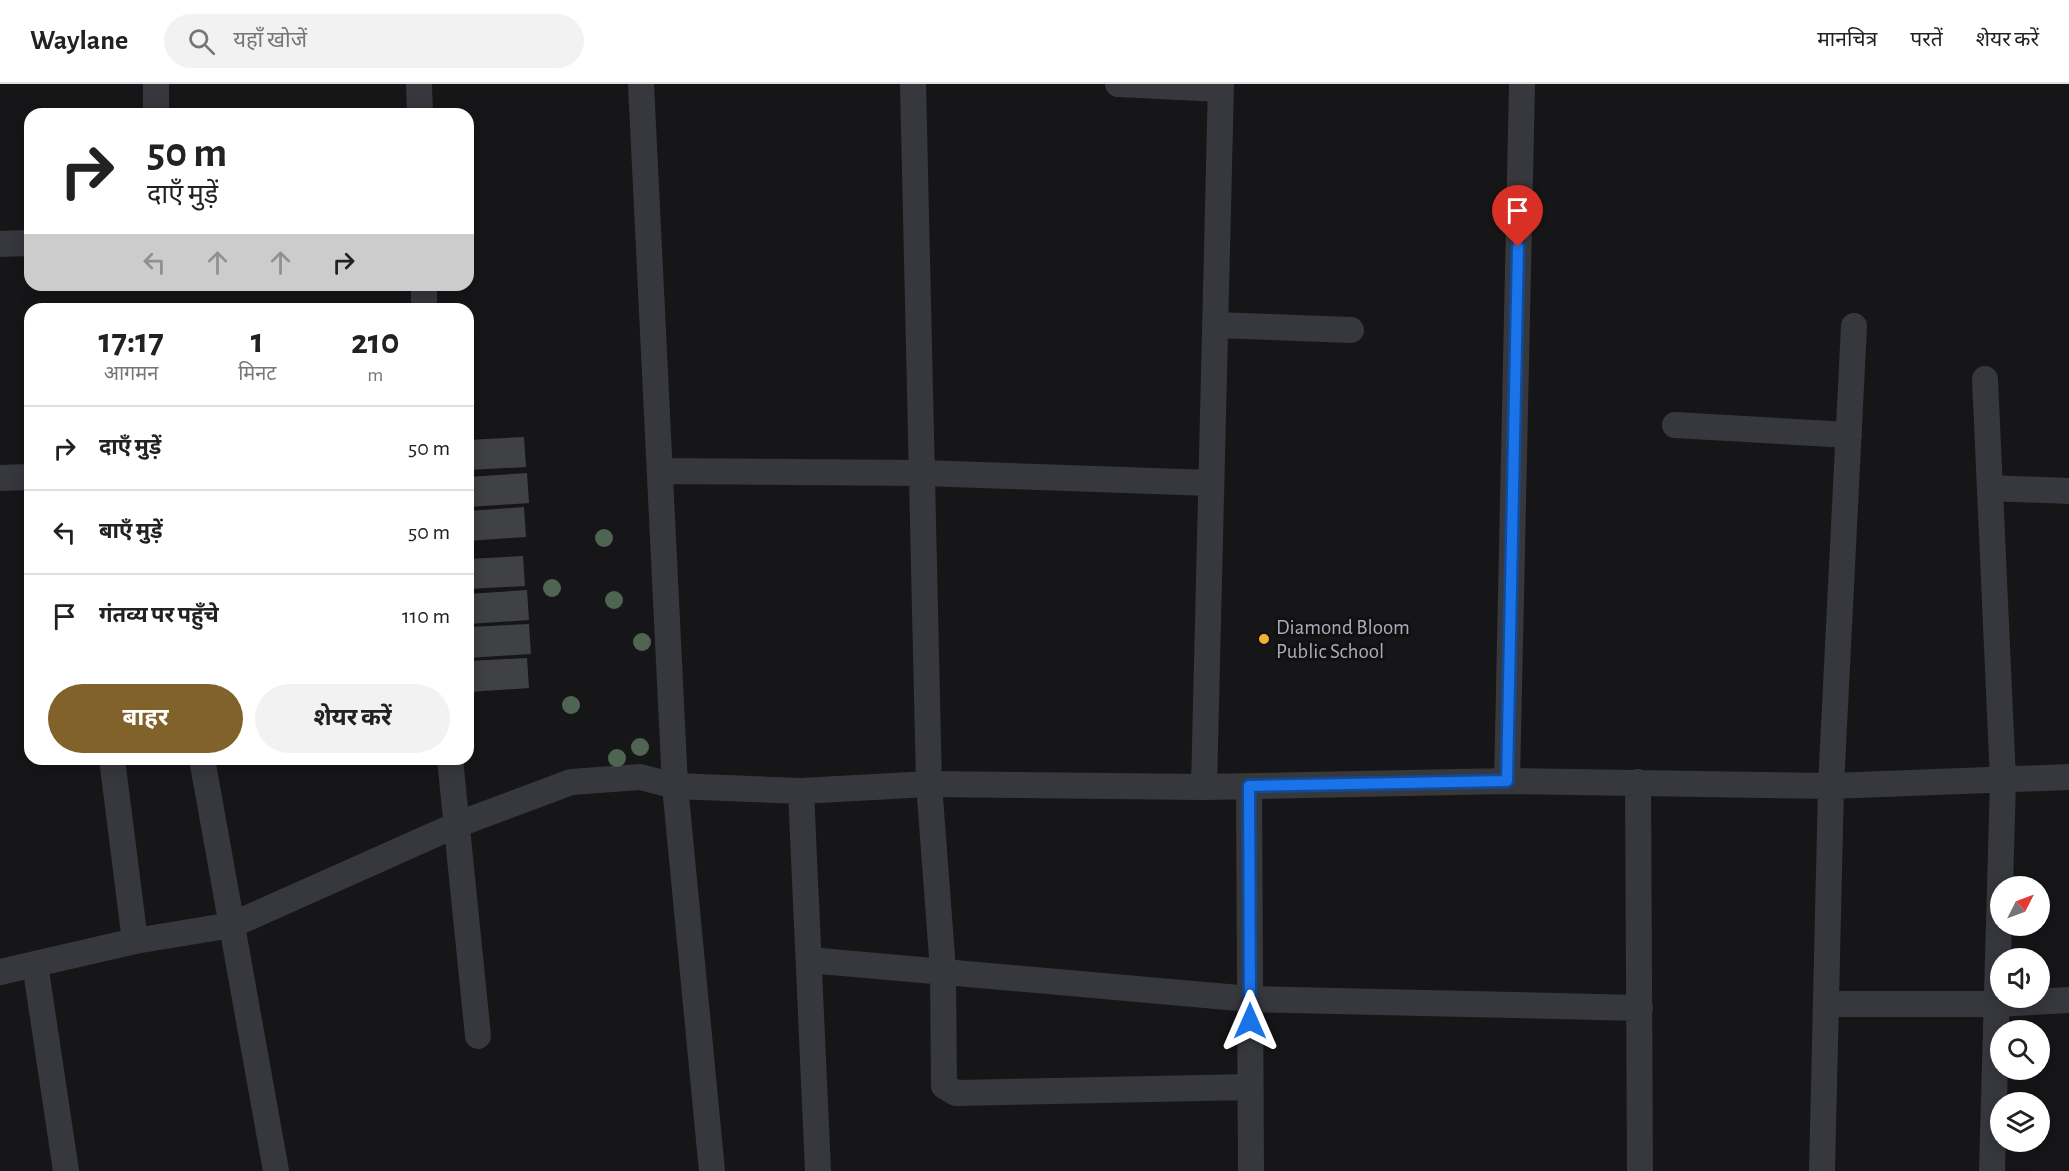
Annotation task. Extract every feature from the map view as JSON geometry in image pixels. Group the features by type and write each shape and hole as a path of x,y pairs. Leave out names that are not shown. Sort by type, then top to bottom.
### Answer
{"street":[{"path":"156,84 156,108"},
{"path":"419,84 420,108"},
{"path":"641,84 675,786 712,1171"},
{"path":"913,84 929,784 943,970 944,1086 956,1093 1250,1087"},
{"path":"1118,84 1221,87 1204,787"},
{"path":"1507,781 1522,84"},
{"path":"0,244 24,243"},
{"path":"1215,325 1351,330"},
{"path":"1822,1171 1831,786 1854,326"},
{"path":"1985,379 2003,780 1998,948"},
{"path":"1675,425 1849,435"},
{"path":"660,471 922,473 1211,483"},
{"path":"0,478 24,477"},
{"path":"1990,488 2069,491"},
{"path":"113,765 135,941"},
{"path":"203,765 276,1171"},
{"path":"451,765 478,1036"},
{"path":"0,972 135,941 232,925 456,825 571,782 640,777 675,786 801,791 929,784 1204,787 1507,781 1831,786 2069,777"},
{"path":"1638,782 1640,1171"},
{"path":"1249,786 1251,1171"},
{"path":"801,791 818,1171"},
{"path":"809,960 943,970 1250,999 1640,1008"},
{"path":"35,964 66,1171"},
{"path":"2050,1001 2069,1000"},
{"path":"1826,1004 1990,1004"},
{"path":"1992,1171 1997,1008"}],"building":[{"path":"524,437 526,467 474,470 474,440"},
{"path":"527,473 529,503 474,507 474,477"},
{"path":"524,507 526,537 474,541 474,511"},
{"path":"523,556 525,586 474,589 474,559"},
{"path":"527,590 529,620 474,624 474,594"},
{"path":"529,624 531,654 474,658 474,627"},
{"path":"527,658 529,688 474,692 474,661"}],"place":[{"name":"Diamond Bloom Public School","path":"1264,639"}],"route":[{"path":"1250,1021 1249,786 1507,781 1518,247"}]}
